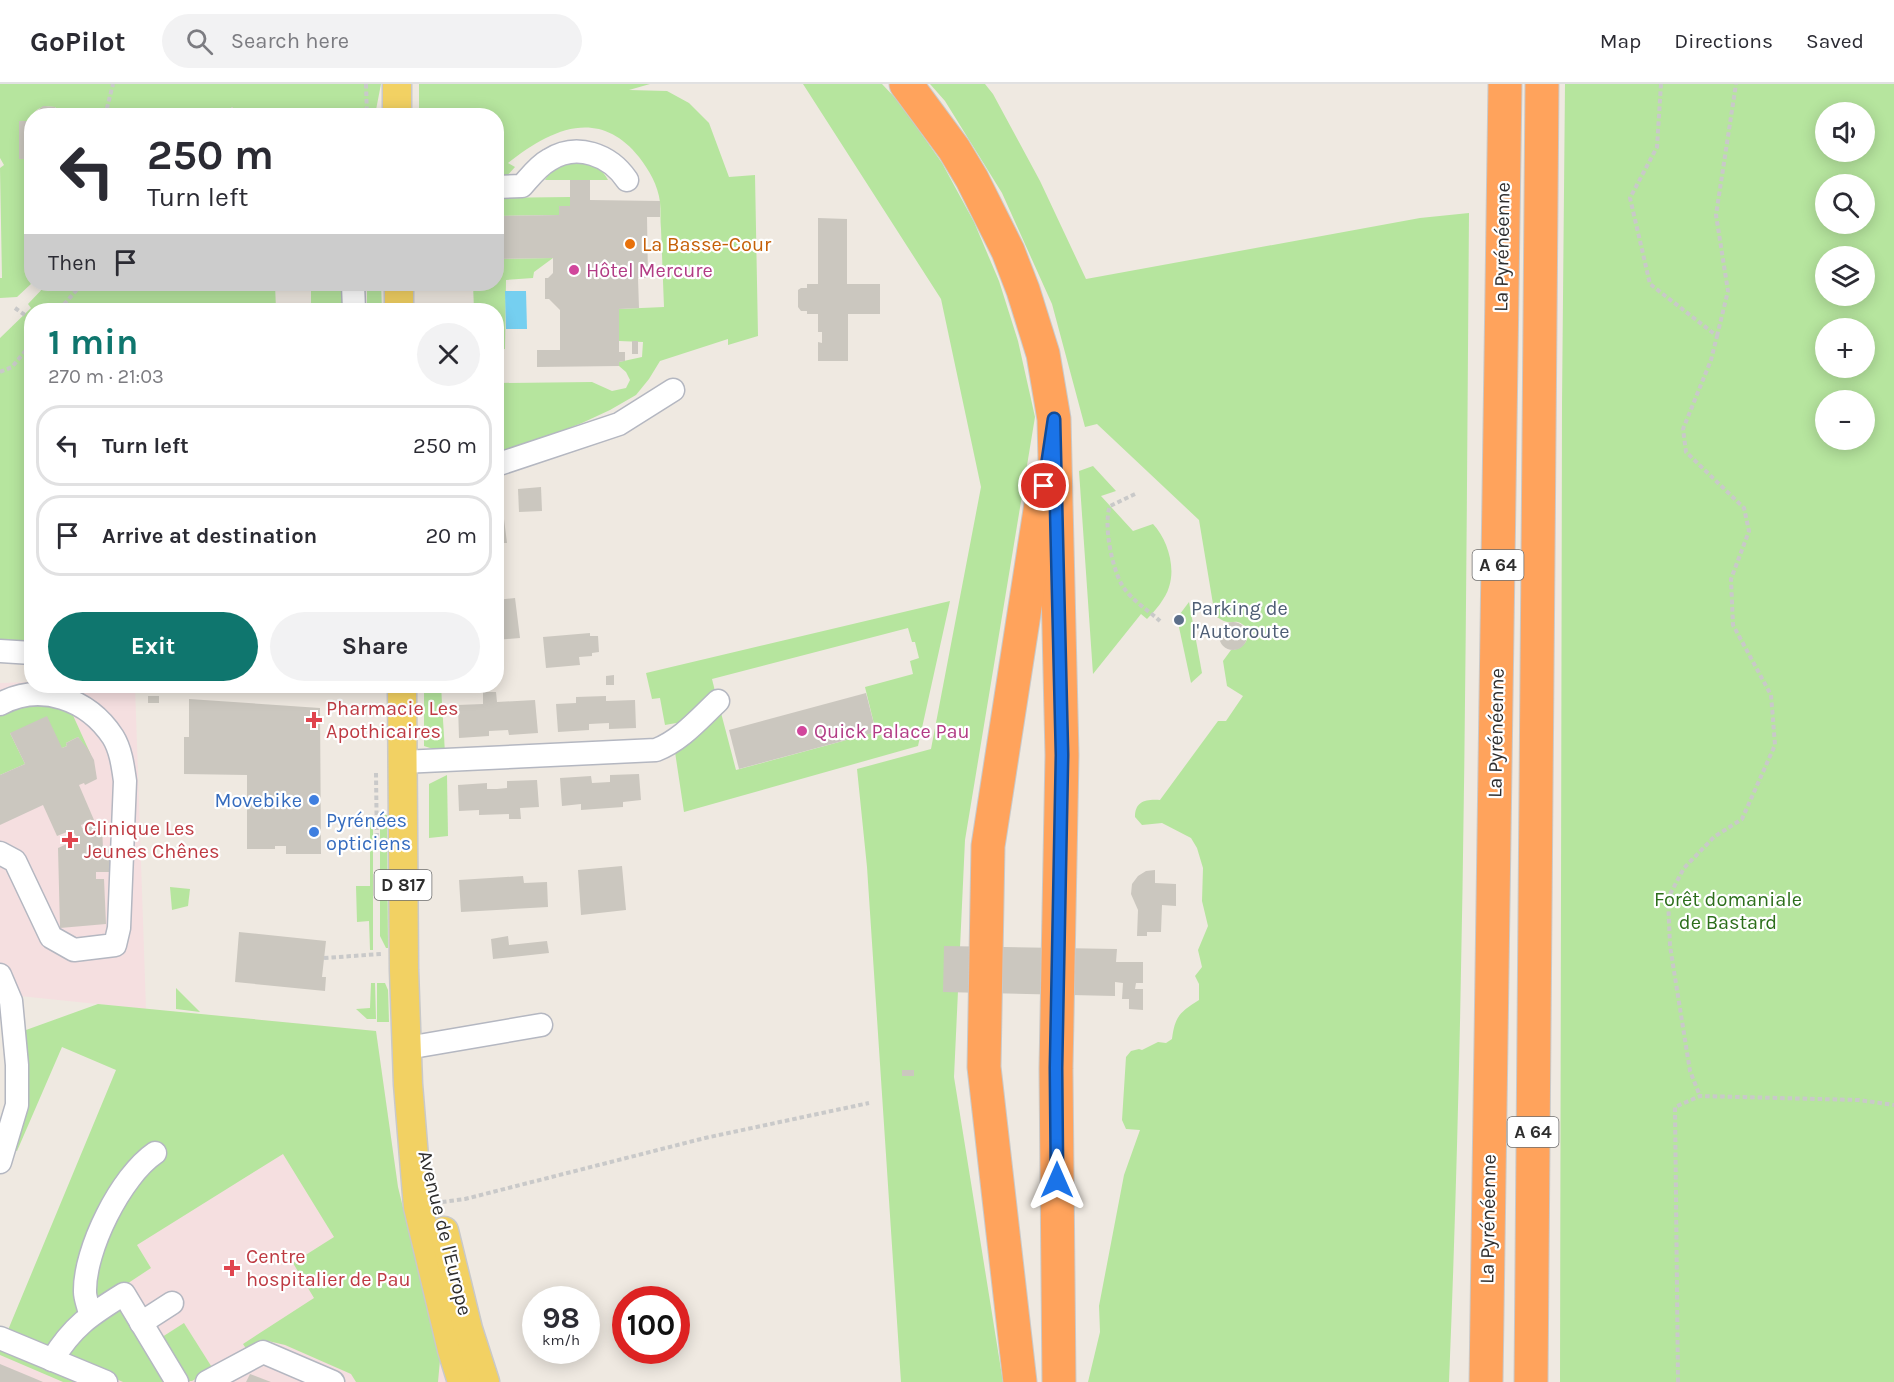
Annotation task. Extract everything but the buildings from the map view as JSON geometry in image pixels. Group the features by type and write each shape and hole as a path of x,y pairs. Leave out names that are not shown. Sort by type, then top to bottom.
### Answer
{"highway":[{"path":"906,84 954,149 972,179 1008,251 1043,354 1054,419 1062,755 1056,1068 1059,1382"},
{"name":"La Pyrénéenne","path":"1486,1382 1504,84"},
{"name":"La Pyrénéenne","path":"1530,1382 1542,84"},
{"path":"1020,1382 984,1067 988,846 1054,419"},
{"path":"1473,1382 1488,1220"}],"main road":[{"path":"397,84 397,108"},
{"name":"Avenue de l'Europe","path":"401,693 389,763 404,954 408,1083 418,1207 452,1350 462,1382"},
{"name":"Avenue de l'Europe","path":"408,1083 468,1329 485,1382"}],"street":[{"path":"504,187 522,186 549,159 564,153 579,151 605,158 627,180"},
{"path":"504,462 619,423 673,390"},
{"path":"0,651 24,652"},
{"path":"0,704 24,695 59,696 79,704 96,718 113,738 121,759 125,782 119,928 115,945 74,950 51,937 15,861 0,854"},
{"path":"389,763 656,750 669,745 683,735 718,701"},
{"path":"0,975 11,1001 17,1065 17,1105 0,1162"},
{"path":"407,1048 542,1025"},
{"path":"90,1315 85,1293 87,1271 97,1239 126,1182 145,1159 155,1152"},
{"path":"52,1360 66,1337 90,1315 124,1294 177,1382"},
{"path":"141,1323 172,1303"},
{"path":"0,1338 106,1382"},
{"path":"449,1382 452,1350"},
{"path":"207,1382 263,1352 333,1382"}],"path":[{"path":"107,108 113,84"},
{"path":"366,84 367,108"},
{"path":"1661,84 1657,147 1630,198 1650,284 1717,336"},
{"path":"1700,1096 1690,1071 1670,946 1668,898 1684,868 1714,837 1742,819 1775,745 1772,695 1733,625 1731,579 1749,531 1744,508 1686,452 1683,429 1711,360 1728,291 1716,215 1736,84"},
{"path":"65,303 76,291"},
{"path":"15,308 24,314"},
{"path":"0,372 12,368 24,353"},
{"path":"1134,494 1110,506 1108,512 1113,559 1122,585 1133,598 1160,621"},
{"path":"377,852 389,763"},
{"path":"324,958 383,953 381,947"},
{"path":"1678,1382 1675,1107 1700,1096 1859,1100 1894,1105"},
{"path":"437,1203 465,1199 705,1138 869,1103"}],"shaded area":[{"name":"Clinique Les Jeunes Chênes","path":"24,682 24,693 135,693 146,1009 0,994 0,683"},
{"name":"Centre hospitalier de Pau","path":"146,1009 376,1031 398,1187 446,1382 0,1382 0,1349"}],"green space":[{"path":"0,84 381,84 376,108 24,108 24,121 19,121 19,159 24,159 24,290 17,297 0,298 0,278 2,278 0,168 4,165 0,158"},
{"path":"419,84 650,84 629,90 667,91 689,103 709,123 729,177 755,175 758,336 728,345 728,339 660,361 636,395 582,423 504,453 504,383 592,382 612,391 626,388 630,380 619,366 619,362 642,357 643,342 619,341 619,309 664,307 659,196 655,184 639,157 623,141 607,132 591,128 574,128 557,133 540,141 508,163 515,167 504,179 504,108 419,108"},
{"path":"803,84 882,84 899,102 942,163 974,222 999,281 1018,341 1035,417 965,840 954,1077 1003,1382 901,1382 867,867 857,769 931,749 981,487 941,299"},
{"path":"930,84 985,84 993,94 1040,181 1086,279 1420,218 1469,213 1462,944 1449,1382 1088,1382 1100,1332 1099,1306 1124,1175 1140,1130 1126,1129 1122,1120 1126,1057 1131,1051 1142,1050 1158,1042 1166,1043 1172,1039 1180,1015 1199,1000 1199,984 1195,976 1202,967 1198,950 1208,926 1202,901 1203,868 1197,848 1191,838 1162,823 1142,825 1135,817 1135,812 1142,802 1160,800 1218,721 1226,721 1243,696 1227,686 1223,661 1231,650 1244,644 1248,632 1240,623 1226,622 1215,616 1199,520 1097,424 1085,427 1052,304 1002,193 945,101"},
{"name":"Forêt domaniale de Bastard","path":"1565,84 1894,84 1894,1382 1560,1382"},
{"path":"567,162 580,162 596,167 608,180 545,180 550,172"},
{"path":"570,197 570,206 559,206 559,215 504,216 504,198"},
{"path":"553,258 534,272 533,278 506,280 504,349 504,303 474,303 473,291 504,291 504,259"},
{"path":"40,291 275,291 276,303 29,303"},
{"path":"311,291 344,291 345,303 311,303"},
{"path":"367,291 381,291 382,303 367,303"},
{"path":"24,315 24,643 0,641 0,338"},
{"path":"1093,466 1116,491 1101,496 1133,531 1153,524 1158,530 1169,553 1171,579 1160,604 1147,619 1141,614 1093,674 1079,471"},
{"path":"950,601 918,746 684,812 675,752 720,709 736,770 876,732 865,687 913,674 910,661 919,658 915,642 912,642 908,628 712,679 715,691 682,722 665,725 660,698 652,699 646,673"},
{"path":"1189,602 1202,673 1191,683 1177,618"},
{"path":"424,693 441,693 445,753 424,746"},
{"path":"42,703 71,711 91,755 78,737 66,743 67,746 62,748 10,733 25,764 0,775 0,715 11,709"},
{"path":"447,775 448,836 429,838 429,784"},
{"path":"380,814 387,815 388,948 380,936"},
{"path":"370,817 373,817 373,950 370,950 369,921 357,922 356,886 370,886"},
{"path":"170,887 190,889 188,906 172,910"},
{"path":"371,983 375,983 376,1019 367,1019 356,1009 370,1008"},
{"path":"377,983 385,983 388,990 389,1022 377,1022"},
{"path":"176,988 200,1012 176,1009"},
{"name":"Centre hospitalier de Pau","path":"98,1004 376,1031 398,1187 440,1360 438,1382 356,1382 351,1374 285,1345 268,1341 247,1350 243,1344 314,1298 293,1263 334,1237 283,1154 137,1245 151,1268 89,1309 52,1349 8,1330 116,1070 62,1047 17,1151 12,1149 27,1089 26,1030"},
{"path":"122,1302 170,1382 123,1382 62,1355"},
{"path":"184,1323 213,1369 192,1381 188,1381 159,1339"},
{"path":"0,1345 89,1382 63,1382 0,1355"}],"water":[{"path":"505,291 526,291 527,329 506,329"}],"place":[{"name":"La Basse-Cour","path":"630,244"},
{"name":"Hôtel Mercure","path":"574,270"},
{"name":"Parking de l'Autoroute","path":"1179,620"},
{"name":"Pharmacie Les Apothicaires","path":"314,720"},
{"name":"Quick Palace Pau","path":"802,731"},
{"name":"Movebike","path":"314,800"},
{"name":"Pyrénées opticiens","path":"314,832"},
{"name":"Clinique Les Jeunes Chênes","path":"70,840"},
{"name":"Centre hospitalier de Pau","path":"232,1268"}],"route":[{"path":"1044,486 1054,419 1062,755 1056,1068 1057,1180"}]}
